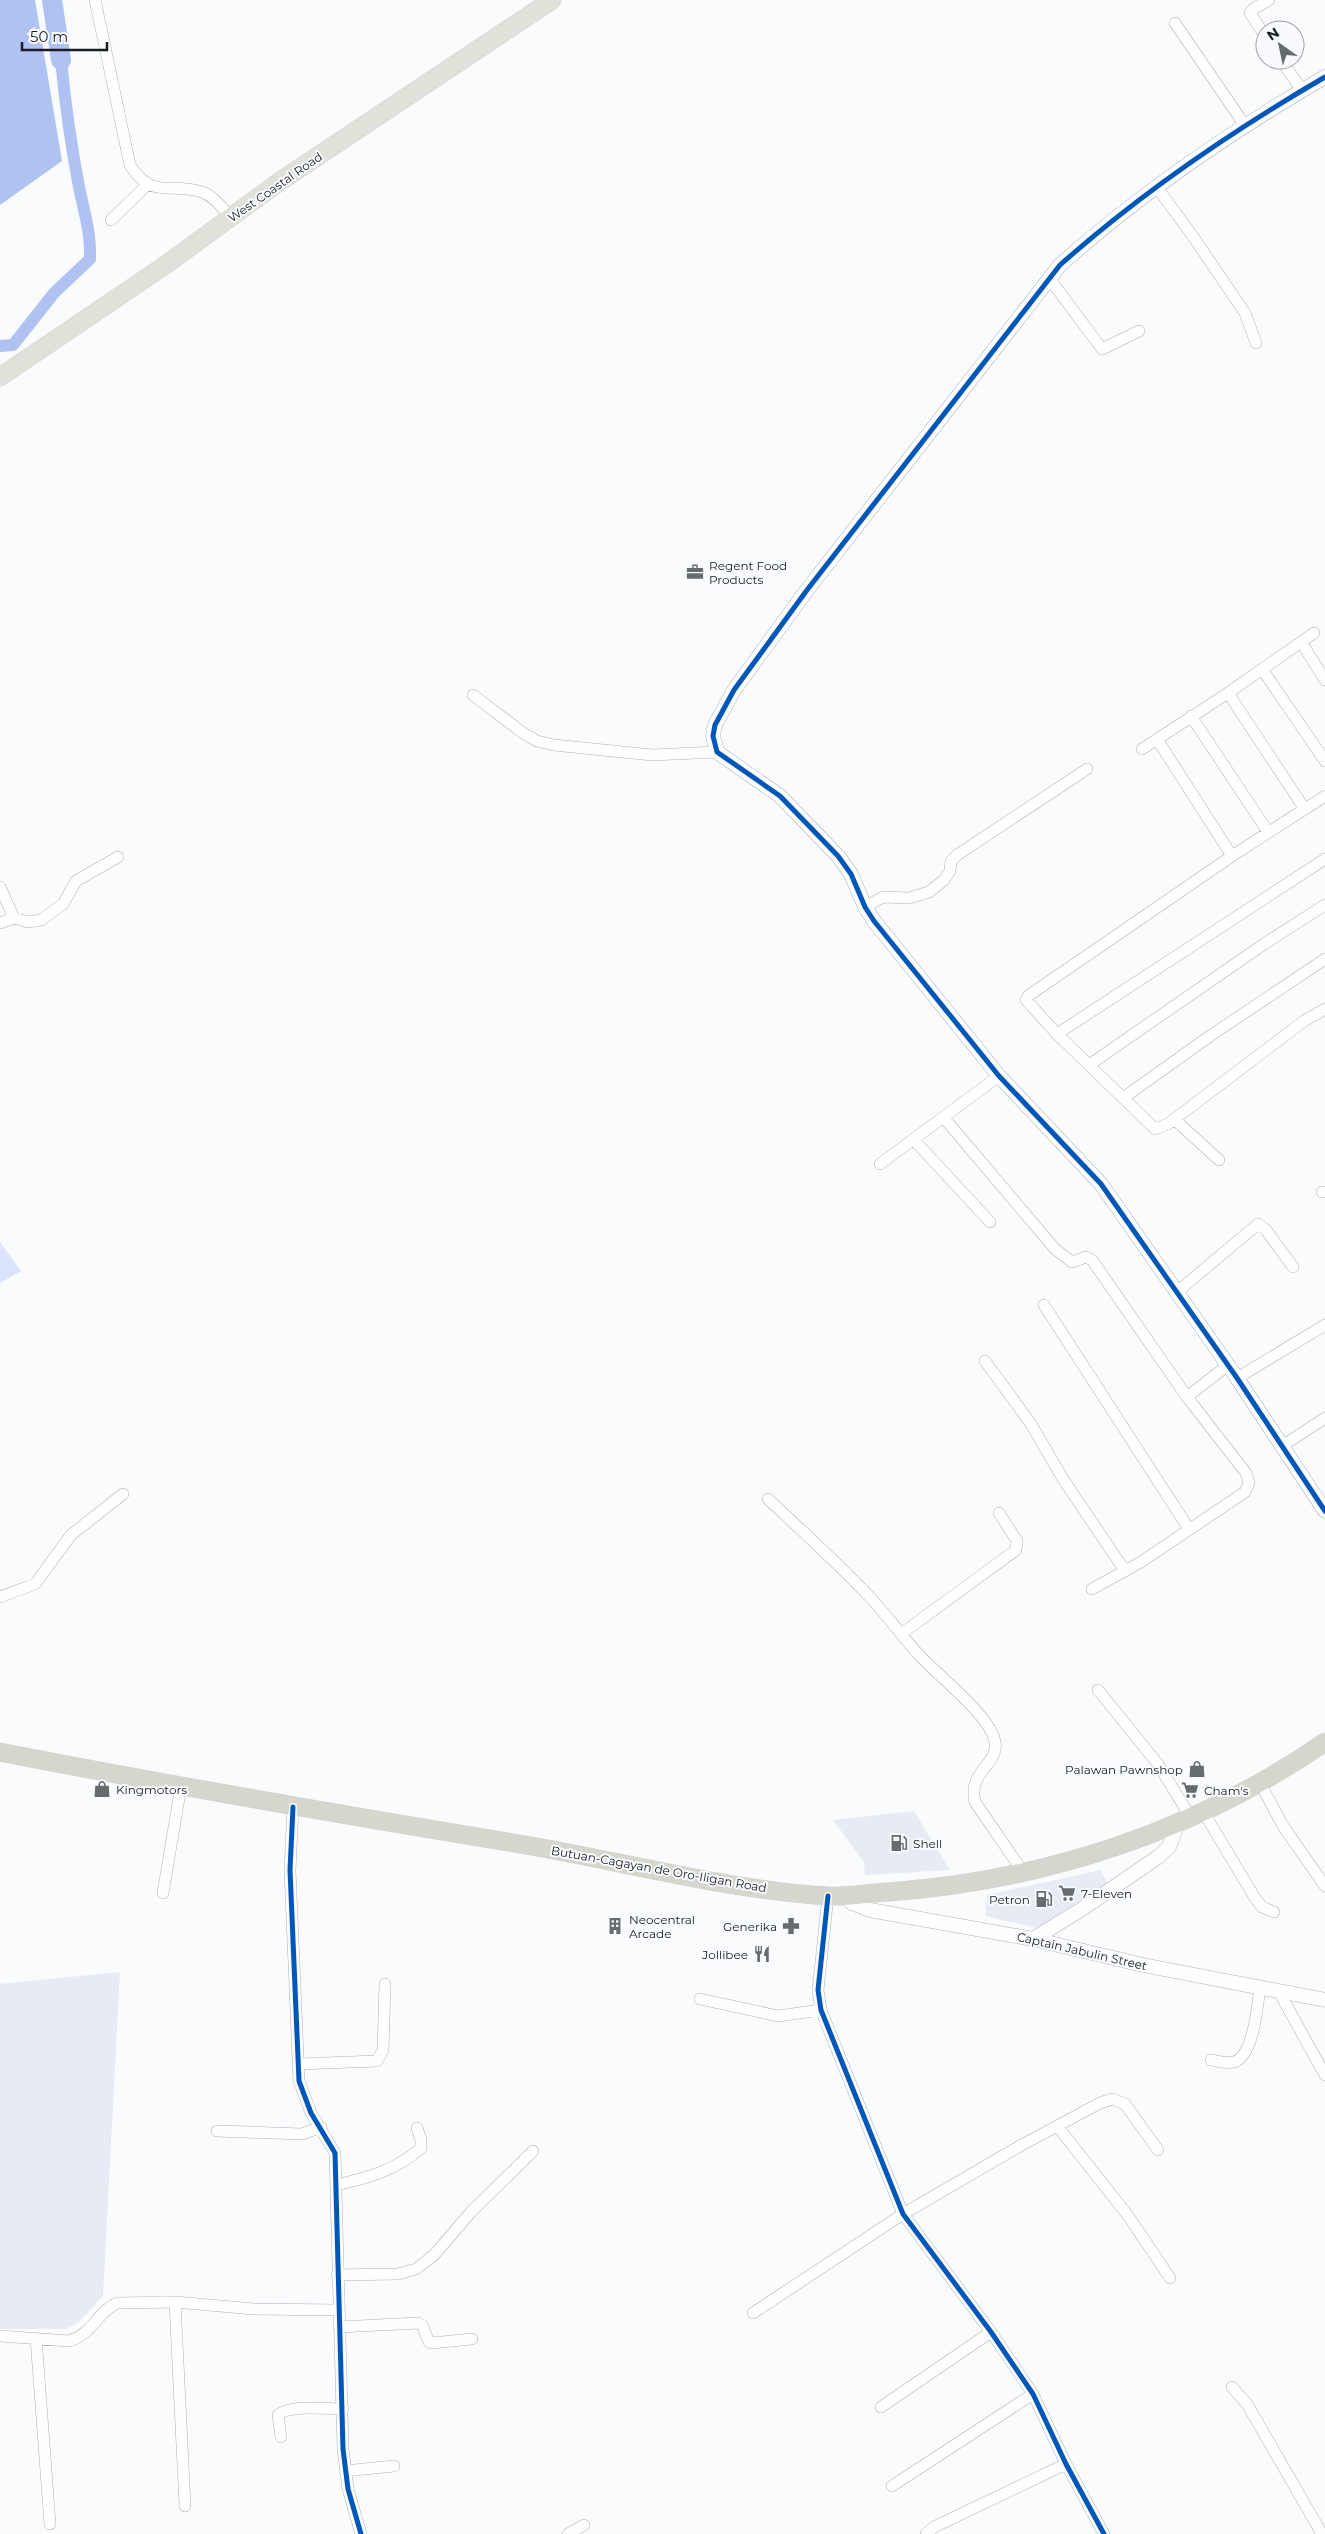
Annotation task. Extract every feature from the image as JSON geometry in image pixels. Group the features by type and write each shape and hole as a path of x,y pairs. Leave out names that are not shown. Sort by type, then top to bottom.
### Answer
{"highway":[{"name":"Butuan-Cagayan de Oro-Iligan Road","path":"0,1752 293,1807 509,1842 704,1880 836,1896 949,1886 1023,1872 1112,1848 1191,1819 1260,1783 1325,1742"}],"main road":[{"name":"West Coastal Road","path":"0,377 164,266 279,182 552,0"}],"street":[{"path":"95,0 127,155 138,177 147,185 203,192 231,217"},
{"path":"1255,21 1250,13 1252,9 1269,0"},
{"path":"1175,23 1246,127"},
{"path":"1288,70 1302,90"},
{"path":"717,752 713,736 715,725 734,690 807,590 1050,278 1101,229 1156,186 1302,90 1325,77"},
{"path":"111,220 147,185"},
{"path":"1156,186 1245,313 1256,343"},
{"path":"1050,278 1098,347 1105,349 1139,331"},
{"path":"1142,749 1228,693 1314,633"},
{"path":"1301,642 1325,680"},
{"path":"1262,669 1325,762"},
{"path":"1228,693 1304,808"},
{"path":"473,695 537,741 554,745 652,755 717,752 780,796 838,856 851,874 865,907 999,1076 1101,1184 1237,1378 1325,1511"},
{"path":"1191,716 1268,832"},
{"path":"1157,739 1232,856"},
{"path":"865,907 883,897 909,898 935,888 944,880 950,870 951,861 957,855 1087,769"},
{"path":"1325,796 1232,856 1028,996 1026,1000 1057,1034 1156,1129 1160,1129 1174,1119 1304,1021 1325,1009"},
{"path":"0,923 14,918 28,922 46,916 63,904 76,880 118,857"},
{"path":"1057,1034 1325,859"},
{"path":"0,887 14,918"},
{"path":"1089,1065 1264,944 1325,905"},
{"path":"1123,1098 1210,1036 1325,959"},
{"path":"880,1164 999,1076"},
{"path":"944,1118 1055,1249 1072,1262 1086,1257 1092,1260 1187,1397 1246,1473 1249,1483 1245,1492 1125,1571 1092,1589"},
{"path":"1174,1119 1219,1160"},
{"path":"914,1140 990,1222"},
{"path":"1177,1292 1258,1224 1266,1230 1293,1267"},
{"path":"1044,1305 1190,1529"},
{"path":"1237,1378 1324,1324"},
{"path":"985,1361 1031,1424 1062,1479 1125,1571"},
{"path":"1187,1397 1228,1365"},
{"path":"1282,1446 1325,1418"},
{"path":"0,1596 35,1584 71,1535 123,1494"},
{"path":"768,1498 862,1588 901,1634 952,1688 974,1708 989,1726 995,1738 993,1756 980,1772 972,1791 975,1802 1023,1872"},
{"path":"901,1634 1016,1550 1017,1540 999,1513"},
{"path":"1098,1690 1158,1764 1191,1819 1262,1906 1274,1912"},
{"path":"1260,1783 1283,1826 1325,1886"},
{"path":"163,1893 181,1786"},
{"path":"293,1807 290,1870 299,2081 303,2095 335,2153 337,2276 345,2471 360,2534"},
{"path":"1032,1939 1088,1905 1158,1857 1170,1847 1191,1819"},
{"path":"836,1896 818,1990 820,2010 903,2214 991,2332 1033,2394 1066,2464 1104,2534"},
{"name":"Captain Jabulin Street","path":"836,1896 870,1910 1032,1939 1143,1965 1325,2000"},
{"path":"299,2064 377,2061 383,2050 384,1984"},
{"path":"1211,2060 1228,2063 1243,2056 1251,2038 1260,1988"},
{"path":"1279,1992 1325,2075"},
{"path":"700,1999 778,2016 820,2010"},
{"path":"753,2313 903,2214 1020,2146 1100,2104 1112,2100 1125,2104 1158,2150"},
{"path":"217,2131 302,2134 321,2127"},
{"path":"1058,2127 1129,2218 1170,2278"},
{"path":"336,2185 369,2177 404,2162 420,2148 421,2140 417,2128"},
{"path":"337,2276 398,2274 416,2269 434,2255 471,2212 533,2151"},
{"path":"0,2336 69,2341 79,2338 95,2325 110,2306 117,2303 176,2302 254,2309 339,2310"},
{"path":"176,2302 185,2506"},
{"path":"339,2327 418,2323 422,2325 429,2342 432,2343 472,2339"},
{"path":"881,2407 991,2332"},
{"path":"36,2338 50,2524"},
{"path":"1232,2387 1247,2404 1322,2534"},
{"path":"892,2486 1033,2394"},
{"path":"281,2437 278,2415 282,2411 297,2409 343,2409"},
{"path":"926,2534 934,2527 1066,2464"},
{"path":"345,2471 394,2466"},
{"path":"568,2534 584,2525"}],"shaded area":[{"path":"0,1242 21,1271 0,1283"},
{"path":"914,1811 950,1870 865,1875 864,1862 833,1820"},
{"path":"1101,1870 1107,1883 1038,1928 985,1916 987,1895"},
{"path":"120,1972 103,2296 80,2321 67,2329 0,2329 0,1984"}],"water":[{"path":"0,0 35,0 62,161 0,205"}],"waterway":[{"path":"52,0 61,60"},
{"path":"0,346 13,345 54,293 90,259 88,231 73,155 61,60"}],"cycle path":[{"path":"1325,77 1256,119 1188,164 1122,213 1060,265 807,590 734,690 715,725 713,736 717,752 780,796 838,856 851,874 865,907 874,921 999,1076 1101,1184 1237,1378 1325,1511"},
{"path":"293,1807 290,1870 299,2081 311,2113 335,2153 343,2449 348,2489 361,2534"},
{"path":"828,1896 818,1990 821,2010 903,2214 991,2332 1033,2394 1066,2464 1104,2534"}],"place":[{"name":"Regent Food Products","path":"695,572"},
{"name":"Palawan Pawnshop","path":"1197,1769"},
{"name":"Kingmotors","path":"102,1789"},
{"name":"Cham's","path":"1190,1790"},
{"name":"Shell","path":"899,1843"},
{"name":"7-Eleven","path":"1067,1893"},
{"name":"Petron","path":"1044,1899"},
{"name":"Neocentral Arcade","path":"615,1926"},
{"name":"Generika","path":"791,1926"},
{"name":"Jollibee","path":"762,1954"}]}
